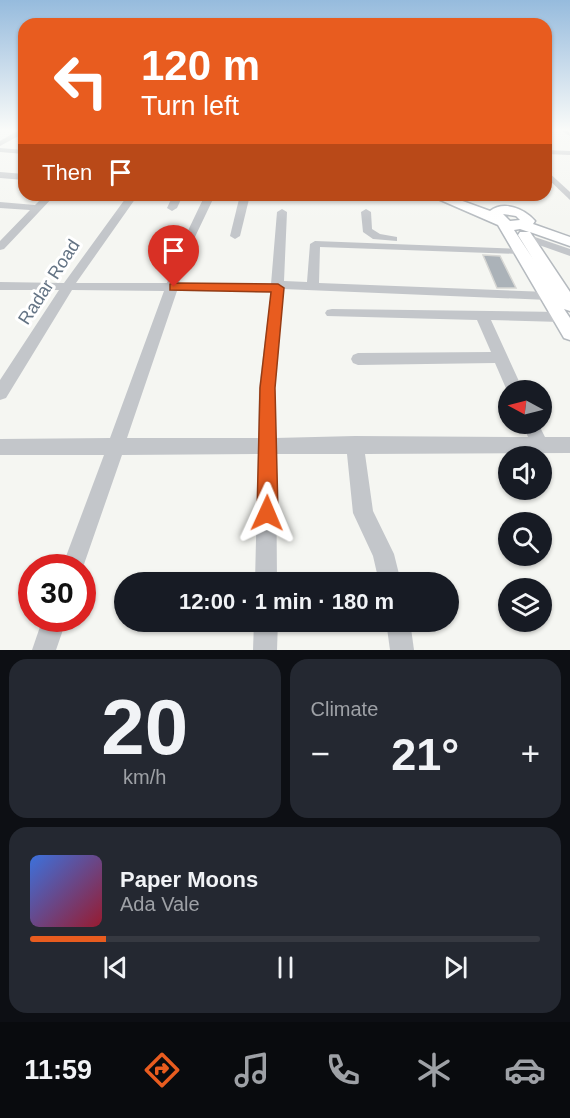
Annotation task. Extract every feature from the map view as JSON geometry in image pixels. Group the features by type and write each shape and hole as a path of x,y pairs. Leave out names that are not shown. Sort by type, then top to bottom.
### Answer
{"main road":[{"path":"452,201 570,243"},
{"path":"466,201 512,223 570,236"},
{"path":"496,201 512,223 565,311 570,333"},
{"path":"502,201 548,296 565,311"}],"street":[{"path":"0,175 18,176"},
{"path":"552,178 570,197"},
{"path":"2,244 44,201"},
{"name":"Radar Road","path":"0,393 66,287 110,222 128,201"},
{"path":"172,208 175,201"},
{"path":"78,554 174,287 189,239 207,201"},
{"path":"235,236 244,201"},
{"path":"0,205 38,208"},
{"path":"266,572 269,445 267,388 278,287 282,212"},
{"path":"366,212 368,230 377,237 485,245 512,223"},
{"path":"313,286 315,244 512,223 570,253"},
{"path":"0,286 313,286 548,296"},
{"path":"332,313 482,316 565,311"},
{"path":"482,316 511,380"},
{"path":"358,359 501,357"},
{"path":"535,434 540,445"},
{"path":"355,444 363,513 383,554 388,572"},
{"path":"0,447 570,445"},
{"path":"44,650 50,632"},
{"path":"265,650 266,632"},
{"path":"400,632 402,650"}],"building":[{"path":"483,255 500,256 516,288 497,288"}],"route":[{"path":"174,287 278,288 267,388 269,445 267,513"}]}
